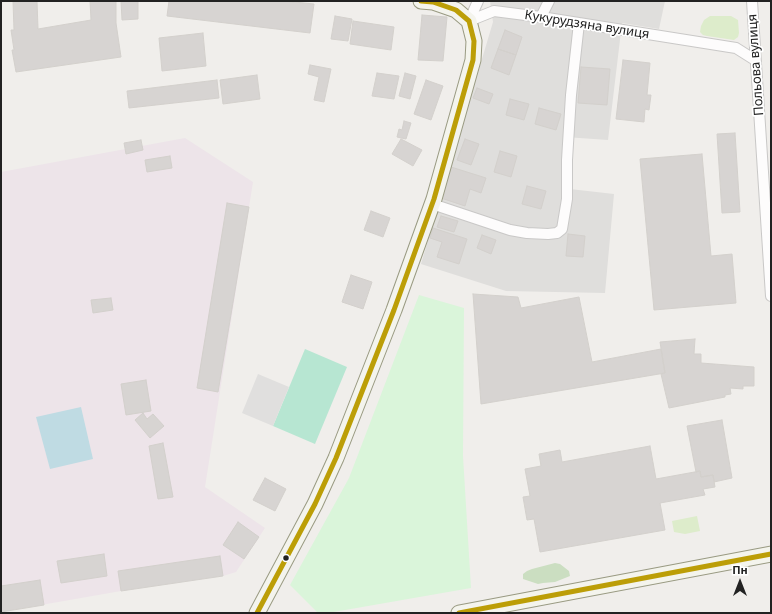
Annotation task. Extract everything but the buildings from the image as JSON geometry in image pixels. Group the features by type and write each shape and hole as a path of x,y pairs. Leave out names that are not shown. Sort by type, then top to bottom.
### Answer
{"main road":[{"path":"257,613 316,504 336,458 394,310 432,204 473,60 474,41 469,21 456,10 433,2 421,1"},
{"path":"459,613 771,554"}],"street":[{"path":"469,21 478,1"},
{"path":"541,17 549,1"},
{"name":"Польова вулиця","path":"752,1 771,296"},
{"name":"Кукурудзяна вулиця","path":"469,21 494,11 541,17 736,48 755,60"},
{"path":"432,204 510,230 527,233 548,234 557,233 562,229 567,198 567,160 579,23"}],"shaded area":[{"path":"490,1 665,1 659,29 622,23 608,140 565,137 561,188 614,194 605,293 506,291 421,264 493,22"},
{"path":"185,138 253,182 205,487 265,528 236,572 223,576 121,591 1,612 1,172"},
{"path":"258,374 289,387 273,426 242,413"}],"green space":[{"path":"710,16 731,16 738,20 738,37 734,40 703,35 700,32 701,26 704,20"},
{"path":"419,295 464,308 463,456 471,588 328,613 318,613 290,585 349,478"},
{"path":"305,349 347,367 315,444 273,426"},
{"path":"697,516 700,531 685,534 674,532 672,521"},
{"path":"555,563 560,564 569,571 570,576 555,582 538,584 523,579 523,574 527,571"}],"water":[{"path":"81,407 93,459 50,469 36,417"}],"transit line":[{"path":"421,1 433,2 456,10 469,21"},
{"path":"257,613 315,504 336,458 394,310 434,199 473,60 474,41 469,21"},
{"path":"459,613 771,554"}]}
